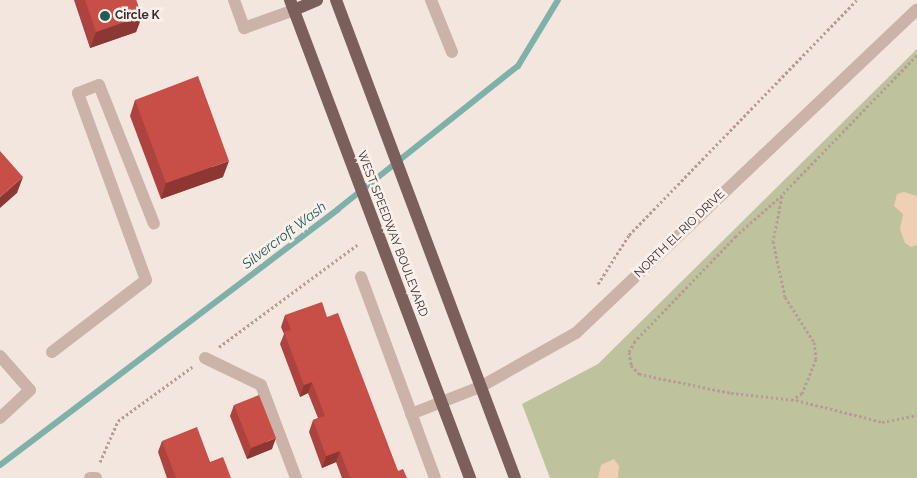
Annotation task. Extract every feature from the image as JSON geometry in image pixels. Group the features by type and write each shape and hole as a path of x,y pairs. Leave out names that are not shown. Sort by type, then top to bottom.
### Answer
{"main road":[{"path":"292,5 317,0"},
{"path":"336,0 515,478"},
{"name":"WEST SPEEDWAY BOULEVARD","path":"292,5 470,478"}],"street":[{"path":"234,0 244,28 292,5"},
{"path":"431,0 452,52"},
{"name":"NORTH EL RIO DRIVE","path":"411,414 480,387 576,333 917,9"},
{"path":"52,352 146,280 78,93 99,85 154,224"},
{"path":"361,277 435,478"},
{"path":"0,356 30,390 0,418"},
{"path":"205,358 261,385 296,478"}],"path":[{"path":"598,284 629,235 857,0"},
{"path":"917,55 782,195 736,236 635,341 629,352 631,365 639,374 731,393 793,399 882,422 917,415"},
{"path":"782,195 773,241 785,297 814,342 816,359 802,392 793,399"}],"green space":[{"path":"917,49 917,478 550,478 522,404 598,364"}],"sand":[{"path":"904,192 917,196 917,245 911,247 905,243 900,229 903,214 894,206 897,194"},
{"path":"614,459 619,466 618,478 598,478 601,465"}],"building":[{"path":"85,0 136,0 142,16 96,32"},
{"path":"198,76 229,161 166,183 135,100"},
{"path":"0,151 23,177 0,197"},
{"path":"322,302 327,317 338,313 398,471 403,469 407,478 350,478 340,451 326,456 313,420 325,416 312,382 304,385 284,332 291,330 285,315"},
{"path":"259,395 276,438 251,448 234,405"},
{"path":"197,427 210,462 223,457 231,478 176,478 162,441"}],"waterway":[{"name":"Silvercroft Wash","path":"0,465 338,209 518,66 558,0"}],"place":[{"name":"Circle K","path":"105,16"}]}
